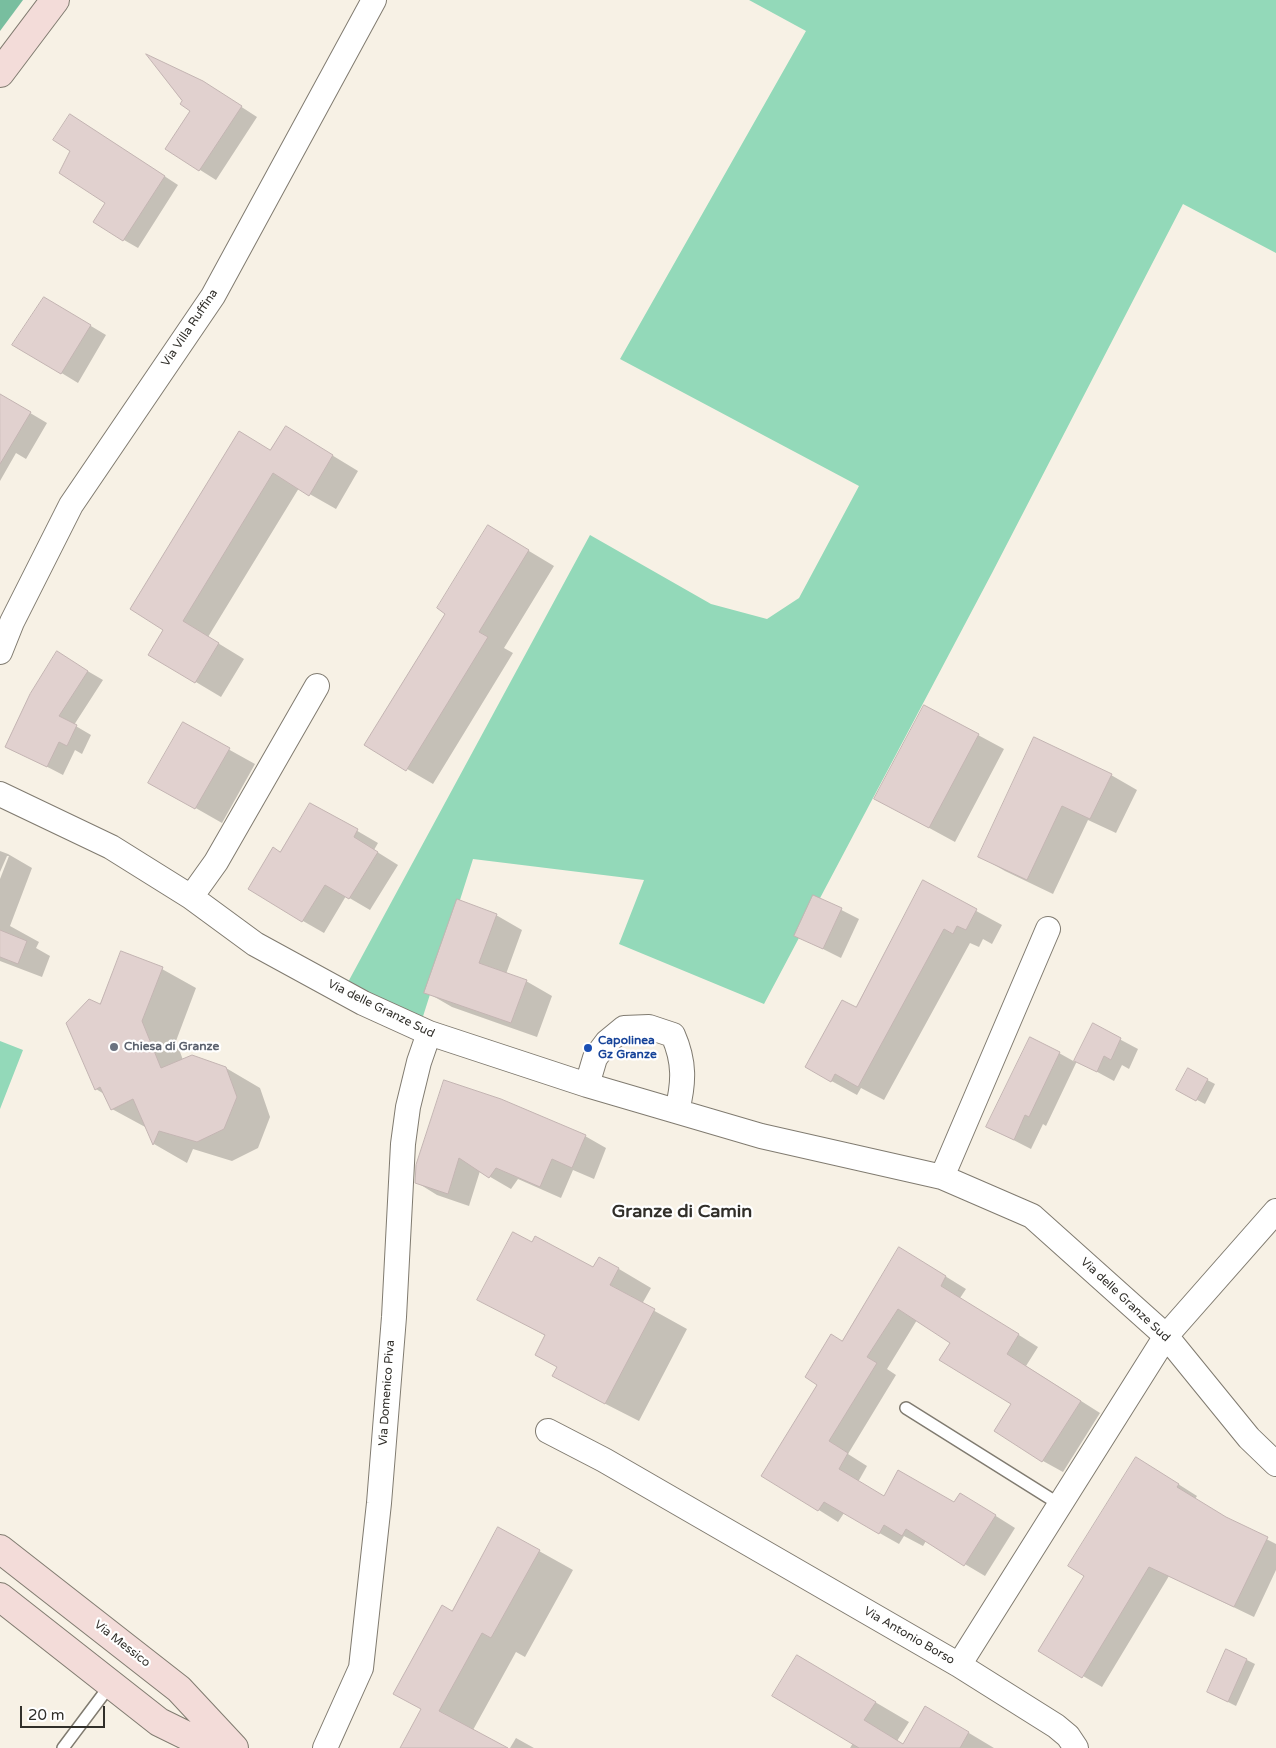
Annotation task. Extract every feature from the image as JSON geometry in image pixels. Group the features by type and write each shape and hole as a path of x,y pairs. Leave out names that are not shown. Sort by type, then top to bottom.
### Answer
{"street":[{"path":"0,73 55,0"},
{"name":"Via Villa Ruffina","path":"0,652 12,622 71,505 213,296 374,0"},
{"path":"191,897 216,862 317,686"},
{"name":"Via delle Granze Sud","path":"0,794 111,847 191,897 256,944 363,1003 429,1033 587,1085 761,1136 942,1177 1032,1216 1166,1336 1249,1438 1276,1464"},
{"path":"942,1177 1048,929"},
{"path":"587,1085 595,1058 607,1042 624,1028 649,1027 673,1035 680,1050 682,1089 677,1111"},
{"name":"Via Domenico Piva","path":"325,1748 361,1668 379,1503 394,1317 403,1144 408,1108 419,1062 429,1033"},
{"name":"Via Antonio Borso","path":"548,1431 604,1460 959,1665 1166,1336 1276,1211"},
{"name":"Via Messico","path":"0,1549 179,1689 234,1748"},
{"path":"0,1597 159,1722 212,1748"},
{"path":"959,1665 1056,1726 1068,1736 1076,1748"}],"lane":[{"path":"906,1408 1059,1504"},
{"path":"63,1748 111,1684"}],"green space":[{"path":"0,0 23,0 0,31"},
{"path":"749,0 1276,0 1276,253 1183,204 992,573 764,1004 619,944 644,880 473,859 419,1029 347,984 590,535 711,604 767,619 799,598 859,486 620,359 806,31"},
{"path":"0,1041 23,1050 0,1109"}],"building":[{"path":"146,54 203,81 242,106 199,171 165,149 190,111 180,104 182,101"},
{"path":"70,114 165,176 123,241 93,222 105,203 59,173 70,151 53,140"},
{"path":"44,297 91,325 61,374 12,345"},
{"path":"0,394 31,412 0,464"},
{"path":"286,426 333,455 309,496 273,473 183,621 219,643 195,683 148,655 163,630 130,609 239,431 270,450"},
{"path":"488,525 529,550 479,632 488,637 406,771 364,745 445,614 437,608"},
{"path":"57,651 88,671 59,716 77,725 67,746 59,742 47,767 5,747 30,694"},
{"path":"924,705 979,734 929,828 874,799"},
{"path":"183,722 230,748 195,809 148,783"},
{"path":"1034,737 1112,774 1090,819 1062,806 1027,880 978,857"},
{"path":"310,803 358,829 354,837 378,852 349,899 325,885 302,922 248,889 273,847 280,852"},
{"path":"923,880 977,909 966,930 957,926 953,934 944,929 858,1087 835,1074 831,1082 805,1067 842,1000 856,1007"},
{"path":"813,895 842,908 823,949 794,936"},
{"path":"457,899 497,914 479,963 527,980 511,1023 424,993"},
{"path":"0,930 27,941 18,964 0,957"},
{"name":"Chiesa di Granze","path":"121,951 163,967 142,1021 161,1068 192,1055 226,1067 237,1097 224,1129 197,1142 159,1131 153,1145 133,1099 111,1110 100,1087 95,1090 66,1023 89,999 100,1004"},
{"path":"1093,1023 1121,1038 1111,1060 1104,1056 1097,1072 1074,1061"},
{"path":"1030,1037 1060,1052 1029,1117 1025,1115 1014,1140 986,1127"},
{"path":"1188,1068 1208,1079 1196,1101 1176,1090"},
{"path":"444,1080 501,1099 586,1135 572,1168 552,1159 540,1187 496,1168 489,1178 459,1158 448,1194 415,1183 416,1165"},
{"path":"513,1232 532,1242 535,1236 593,1267 599,1257 619,1268 610,1285 655,1309 605,1404 552,1376 557,1367 535,1355 545,1335 477,1300"},
{"path":"899,1247 946,1276 941,1286 1019,1334 1007,1354 1081,1401 1042,1462 994,1431 1011,1404 939,1360 950,1343 898,1309 867,1357 877,1363 829,1441 848,1453 839,1469 884,1496 898,1470 954,1502 960,1493 996,1515 964,1566 906,1529 902,1536 884,1525 879,1534 824,1502 818,1511 761,1476 817,1385 805,1377 831,1334 842,1341"},
{"path":"1136,1457 1179,1484 1177,1487 1226,1517 1268,1537 1234,1607 1149,1567 1082,1678 1038,1651 1084,1576 1068,1566"},
{"path":"498,1527 540,1550 491,1638 482,1633 439,1711 508,1748 400,1748 421,1709 393,1694 442,1605 452,1611"},
{"path":"1226,1649 1247,1659 1228,1702 1207,1692"},
{"path":"797,1655 876,1702 864,1720 903,1744 925,1706 969,1732 960,1748 859,1748 772,1696"}],"place":[{"name":"Chiesa di Granze","path":"114,1047"},
{"name":"Capolinea Gz Granze","path":"588,1048"}],"district":[{"name":"Granze di Camin","path":"682,1212"}]}
